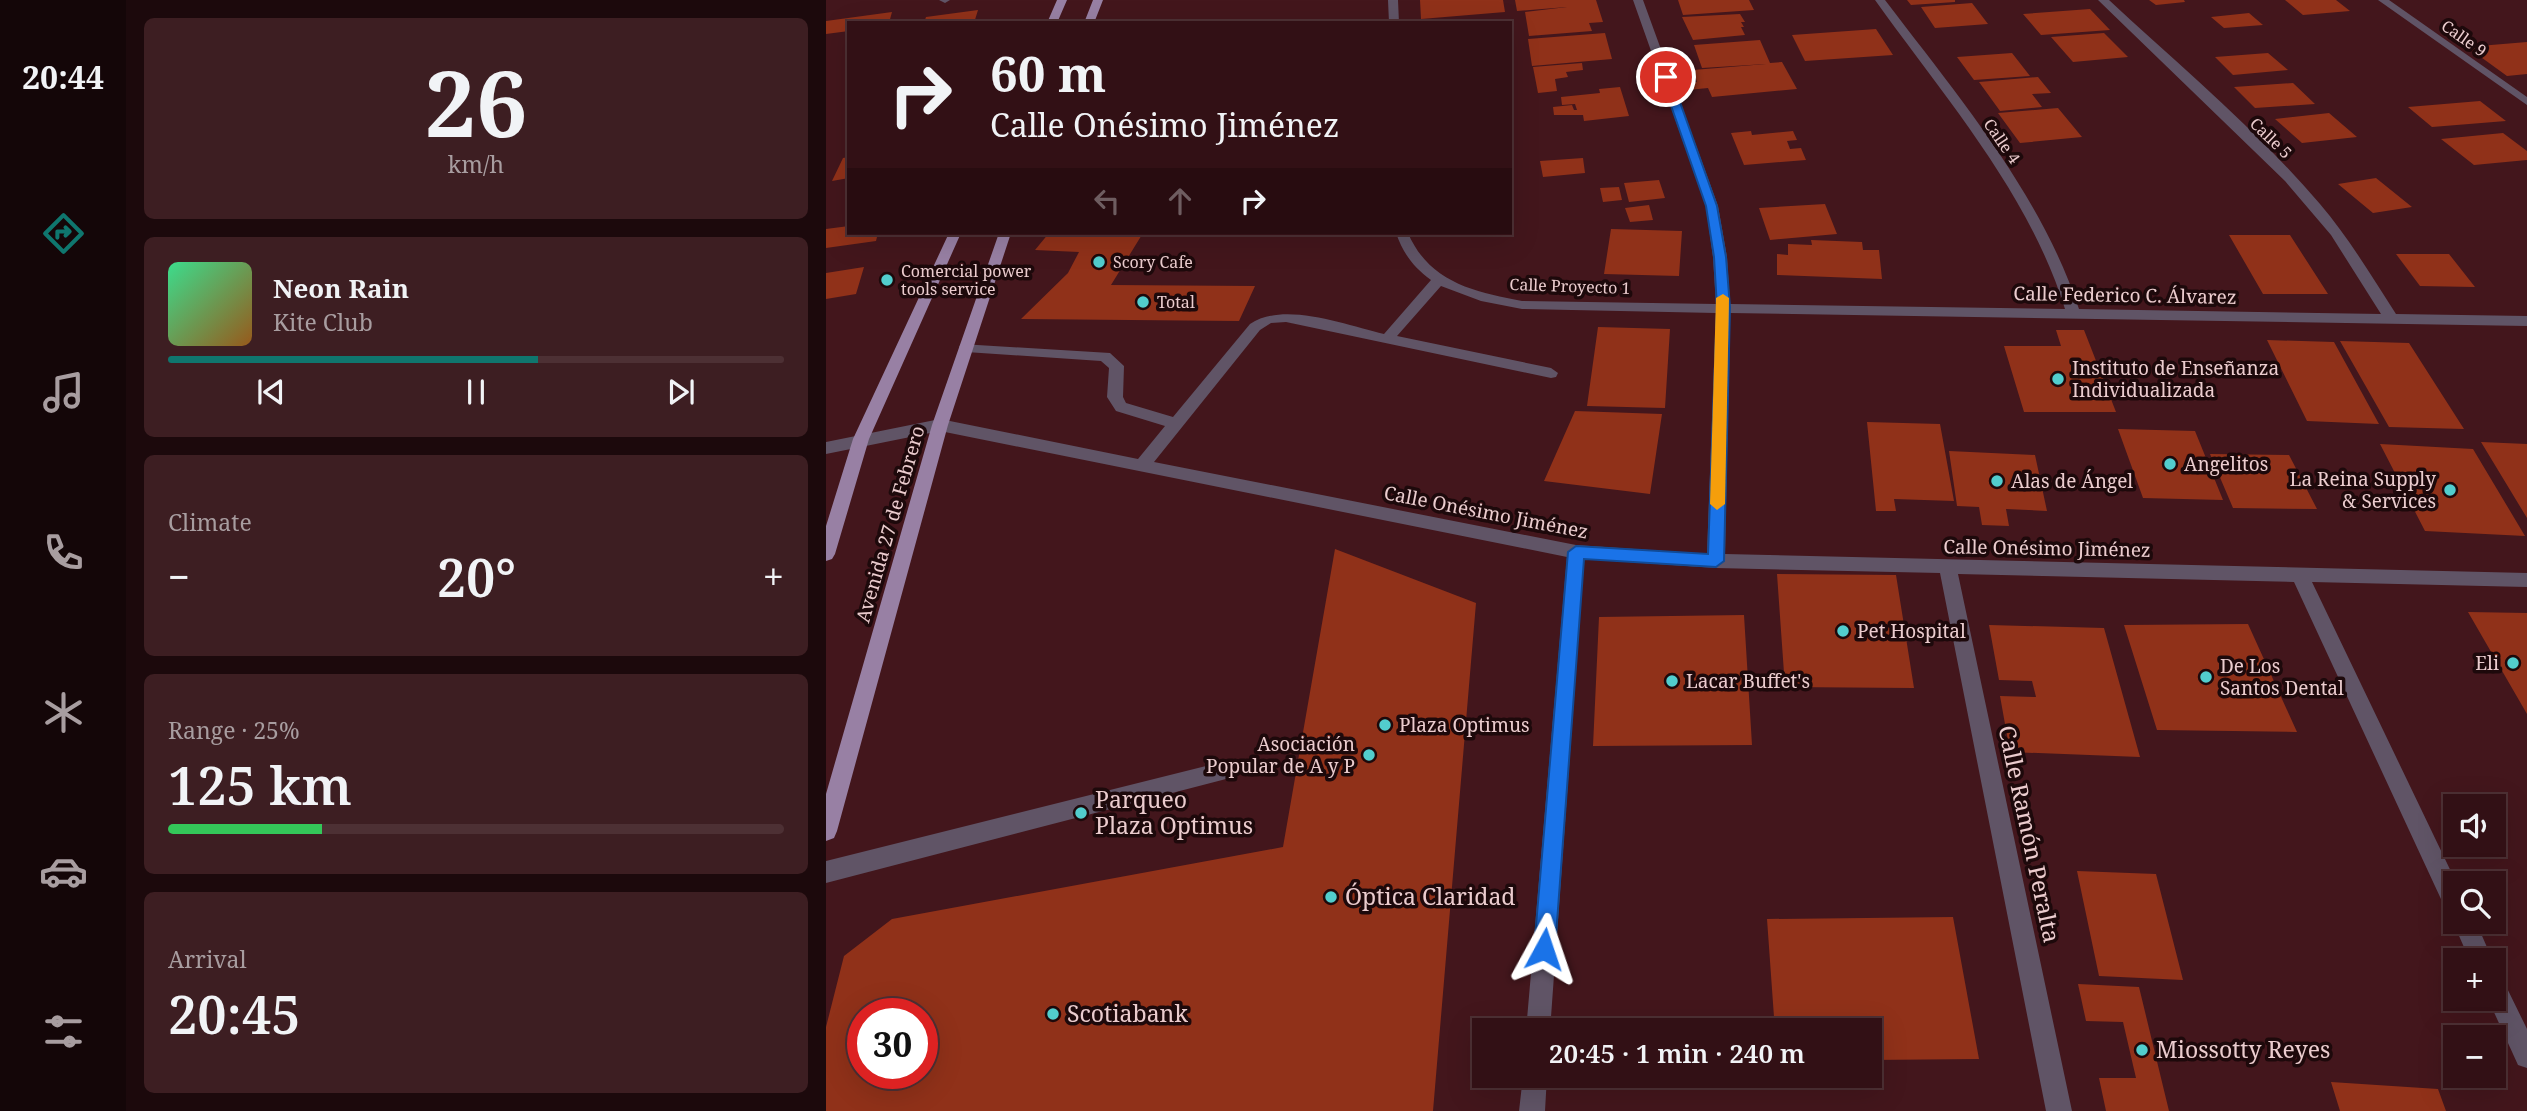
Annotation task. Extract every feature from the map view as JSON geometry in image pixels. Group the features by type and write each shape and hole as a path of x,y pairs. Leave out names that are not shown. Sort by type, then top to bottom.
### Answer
{"main road":[{"path":"1053,21 1062,0"},
{"path":"1089,21 1098,0"},
{"path":"826,554 861,439 954,235"},
{"name":"Avenida 27 de Febrero","path":"826,831 940,425 1004,235"}],"street":[{"path":"1394,0 1394,21"},
{"path":"1638,0 1712,206 1720,257 1723,307 1716,561"},
{"name":"Calle 4","path":"1880,0 2013,184 2059,269 2073,313"},
{"name":"Calle 5","path":"2103,0 2272,161 2314,206 2334,231 2392,320"},
{"name":"Calle 9","path":"2384,0 2527,102"},
{"name":"Calle Proyecto 1","path":"1403,235 1410,252 1422,266 1439,279 1477,296 1522,305 1723,307"},
{"path":"1387,340 1439,279"},
{"name":"Calle Federico C. Álvarez","path":"1723,307 2527,321"},
{"path":"1142,465 1255,327 1267,319 1286,317 1551,373"},
{"path":"966,347 1105,356 1117,366 1115,397 1121,407 1178,424"},
{"name":"Calle Onésimo Jiménez","path":"826,448 940,425 1576,552 1716,561 2527,580"},
{"path":"1539,1018 1576,552"},
{"name":"Calle Ramón Peralta","path":"1948,567 2059,1111"},
{"path":"2300,575 2443,879"},
{"path":"826,872 1226,769"},
{"path":"2506,1011 2527,1056"},
{"path":"1532,1111 1534,1088"}],"building":[{"path":"1420,0 1503,0 1505,12 1421,19"},
{"path":"1515,0 1596,0 1603,22 1589,23 1592,31 1529,36 1525,12 1567,7 1517,11"},
{"path":"1678,0 1749,0 1754,10 1683,15"},
{"path":"1907,0 1955,0 1955,2 1911,5"},
{"path":"2149,0 2184,0 2185,2 2156,5"},
{"path":"2285,0 2336,0 2350,11 2303,15"},
{"path":"1972,3 1988,24 1935,28 1921,7"},
{"path":"2090,9 2110,30 2041,35 2023,14"},
{"path":"978,10 975,21 925,21 926,17"},
{"path":"892,12 890,21 847,21 847,31 826,34 826,21"},
{"path":"2249,13 2263,25 2224,28 2211,17"},
{"path":"1740,14 1745,22 1741,22 1744,27 1741,27 1745,35 1693,40 1682,17"},
{"path":"1876,29 1893,55 1805,61 1792,35"},
{"path":"1605,33 1612,59 1532,66 1528,39"},
{"path":"2104,33 2128,57 2073,62 2051,37"},
{"path":"1760,40 1770,63 1782,62 1797,89 1712,97 1708,88 1688,90 1686,83 1697,82 1693,70 1766,64 1702,68 1694,45"},
{"path":"2527,42 2527,74 2507,76 2467,47"},
{"path":"2012,53 2030,76 1974,80 1957,57"},
{"path":"2268,53 2288,70 2233,75 2215,57"},
{"path":"1582,63 1583,70 1566,72 1568,77 1555,79 1557,91 1538,93 1533,67"},
{"path":"2038,77 2051,93 2032,94 2042,107 2000,111 1979,82"},
{"path":"2293,83 2315,104 2255,108 2234,87"},
{"path":"1620,87 1629,116 1584,121 1583,115 1554,115 1553,107 1572,105 1574,110 1577,110 1575,104 1562,105 1561,97 1600,93 1599,89"},
{"path":"2480,101 2506,121 2432,127 2408,107"},
{"path":"2058,108 2082,137 2020,143 1998,113"},
{"path":"2329,113 2357,137 2302,143 2275,119"},
{"path":"1751,131 1752,135 1793,131 1797,140 1787,141 1790,149 1801,148 1806,160 1744,165 1731,133"},
{"path":"2503,133 2527,151 2527,160 2474,165 2441,139"},
{"path":"847,157 847,178 832,181 843,158"},
{"path":"1583,158 1585,173 1543,177 1540,161"},
{"path":"2376,178 2412,207 2373,213 2338,184"},
{"path":"1659,180 1665,198 1629,202 1624,183"},
{"path":"1619,187 1622,200 1603,202 1600,188"},
{"path":"1825,204 1837,234 1770,240 1759,208"},
{"path":"1649,205 1653,220 1630,222 1625,208"},
{"path":"847,226 847,235 878,235 876,241 826,248 826,229"},
{"path":"1611,229 1682,231 1679,276 1604,274"},
{"name":"Total","path":"1047,235 1142,235 1111,285 1255,286 1239,321 1021,319 1068,273 1079,252 1035,250"},
{"path":"2229,235 2290,235 2328,294 2263,294"},
{"path":"1811,240 1862,242 1863,250 1879,250 1882,279 1777,275 1777,254 1788,255 1788,244 1812,245"},
{"path":"2396,254 2449,254 2475,287 2420,286"},
{"path":"864,267 856,294 826,299 826,273"},
{"path":"1598,327 1670,329 1665,408 1587,406"},
{"name":"Instituto de Enseñanza Individualizada","path":"2056,330 2084,330 2116,412 2024,412 2004,346 2061,346"},
{"path":"2267,340 2334,342 2379,424 2307,421"},
{"path":"2340,341 2409,343 2464,429 2389,427"},
{"path":"1575,411 1662,414 1650,494 1544,481"},
{"path":"1867,422 1940,424 1954,501 1894,499 1896,511 1876,511"},
{"name":"Angelitos","path":"2118,429 2195,431 2223,500 2143,498"},
{"path":"2481,442 2527,444 2527,518"},
{"name":"La Reina Supply & Services","path":"2380,444 2473,449 2525,536 2425,531"},
{"name":"Alas de Ángel","path":"1949,451 2035,455 2047,511 2006,509 2009,526 1982,525 1979,507 1957,506"},
{"path":"2210,454 2289,455 2317,509 2233,508"},
{"name":"Plaza Optimus","path":"1335,549 1476,603 1433,1111 826,1111 826,1027 844,956 892,919 1283,847"},
{"name":"Pet Hospital","path":"1777,574 1896,575 1914,688 1785,687"},
{"name":"Eli","path":"2468,612 2527,613 2527,714"},
{"name":"Lacar Buffet's","path":"1744,615 1752,745 1593,746 1599,617"},
{"name":"De Los Santos Dental","path":"2248,624 2297,732 2157,730 2124,625"},
{"path":"1989,625 2104,628 2140,757 2010,752 2000,696 2036,697 2032,681 1999,680"},
{"path":"2077,871 2156,874 2183,980 2099,976"},
{"path":"1953,917 1979,1059 1882,1060 1882,1018 1774,1018 1767,919"},
{"name":"Miossotty Reyes","path":"2078,984 2139,987 2169,1111 2106,1111 2099,1078 2136,1078 2123,1022 2086,1021"},
{"path":"2331,1082 2438,1089 2446,1111 2340,1111"}],"slow traffic":[{"path":"1717,504 1723,298"}],"place":[{"name":"Scory Cafe","path":"1099,262"},
{"name":"Comercial power tools service","path":"887,280"},
{"name":"Total","path":"1143,302"},
{"name":"Instituto de Enseñanza Individualizada","path":"2058,379"},
{"name":"Angelitos","path":"2170,464"},
{"name":"Alas de Ángel","path":"1997,481"},
{"name":"La Reina Supply & Services","path":"2450,490"},
{"name":"Pet Hospital","path":"1843,631"},
{"name":"Eli","path":"2513,663"},
{"name":"De Los Santos Dental","path":"2206,677"},
{"name":"Lacar Buffet's","path":"1672,681"},
{"name":"Plaza Optimus","path":"1385,725"},
{"name":"Asociación Popular de A y P","path":"1369,755"},
{"name":"Parqueo Plaza Optimus","path":"1081,813"},
{"name":"Óptica Claridad","path":"1331,897"},
{"name":"Scotiabank","path":"1053,1014"},
{"name":"Miossotty Reyes","path":"2142,1050"}],"route":[{"path":"1544,949 1576,552 1716,561 1723,307 1720,257 1712,206 1666,77"}]}
